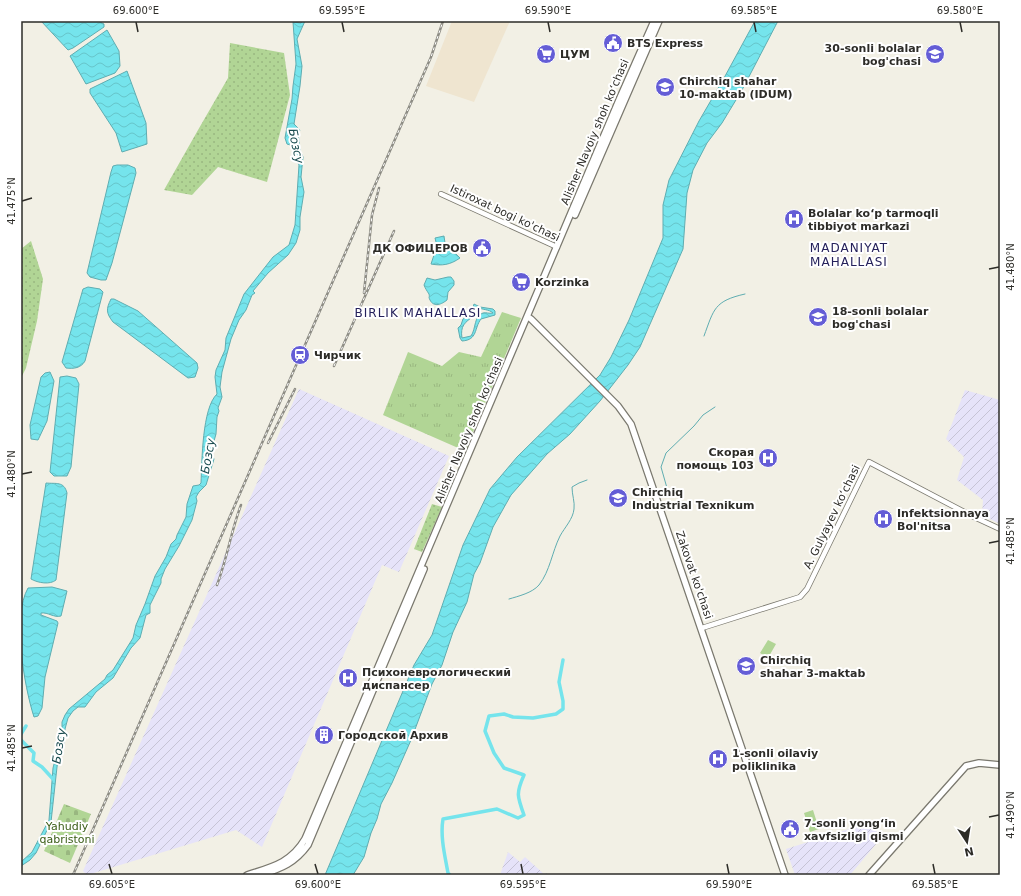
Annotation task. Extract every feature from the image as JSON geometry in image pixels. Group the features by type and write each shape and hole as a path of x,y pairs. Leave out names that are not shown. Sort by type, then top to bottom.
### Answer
{"main road":[{"name":"Alisher Navoiy shoh koʻchasi","path":"261,875 280,869 292,862 298,858 308,845 352,735 530,318 654,21"},
{"name":"Alisher Navoiy shoh koʻchasi","path":"559,248 659,21"},
{"name":"Zakovat ko'chasi","path":"530,318 609,397 625,415 633,430 702,628 785,875"},
{"name":"Alisher Navoiy shoh koʻchasi","path":"247,875 283,862 294,854 300,847 352,735"},
{"path":"869,875 966,766 979,763 1000,765"}],"street":[{"name":"Istiroxat bogi ko'chasi","path":"441,194 559,248"},
{"name":"A. Gulyayev ko‘chasi","path":"702,628 800,597 806,589 869,462 1000,529"}],"shaded area":[{"path":"452,21 510,21 474,102 426,86"},
{"path":"299,389 449,456 399,572 382,565 262,847 236,830 87,875 83,871"},
{"path":"965,390 1000,400 1000,524 982,515 983,500 957,480 964,457 946,439"},
{"path":"868,823 882,837 850,875 795,875 786,849"},
{"path":"508,852 520,862 525,857 544,874 546,873 548,875 500,875"}],"green space":[{"path":"230,43 284,53 290,95 267,182 218,167 192,195 164,190 228,78"},
{"path":"31,241 43,279 37,321 26,368 21,378 21,249"},
{"path":"502,312 521,318 465,451 383,415 408,352 442,366 459,352 481,357"},
{"path":"432,504 442,507 422,552 414,549"},
{"path":"768,640 776,644 768,658 760,653"},
{"name":"Yahudiy qabristoni","path":"64,804 91,814 70,863 44,851"},
{"path":"813,810 819,829 810,832 804,813"}],"water":[{"path":"41,21 98,21 104,24 104,27 68,50"},
{"name":"Бозсу","path":"302,21 305,21 297,39 302,66 294,124 300,130 298,133 300,150 303,157 301,177 304,192 300,217 300,230 296,243 288,255 268,273 253,291 255,293 252,295 246,310 239,320 231,339 222,372 220,387 222,397 218,408 219,411 217,417 216,434 212,448 212,455 214,459 206,485 196,497 197,501 192,520 165,569 161,583 150,605 150,613 146,615 140,638 131,648 113,678 96,692 85,707 78,707 68,718 65,729 65,739 57,767 51,822 36,853 30,860 21,866 21,862 32,852 49,820 53,768 62,732 62,722 65,715 69,709 105,679 113,670 133,638 136,625 155,576 166,557 171,544 176,539 186,517 187,504 193,486 201,483 204,436 208,411 217,394 215,377 216,370 225,350 226,338 244,294 273,257 289,245 295,225 299,165 293,146 287,144 285,138 296,64 293,22 301,23"},
{"path":"755,21 778,21 742,90 722,123 707,143 693,170 687,193 683,249 640,347 600,401 570,434 547,454 511,495 493,527 480,563 474,574 467,602 453,632 442,665 432,684 411,740 381,804 364,857 353,875 325,875 414,665 432,635 463,545 490,489 517,457 600,375 611,357 629,320 663,238 663,205 669,180 699,121"},
{"path":"107,30 119,51 120,66 115,73 86,84 70,56"},
{"path":"127,71 146,123 147,144 122,152 116,133 90,93 90,89"},
{"path":"128,165 135,168 136,173 112,263 106,280 101,280 90,277 87,273 111,172 113,166"},
{"path":"444,236 445,243 460,258 446,264 431,264 437,246 435,238"},
{"path":"451,277 454,281 454,285 448,292 447,300 436,305 430,300 429,294 424,285 427,278 435,280"},
{"path":"88,287 100,289 103,292 85,361 77,368 66,368 62,362 83,289"},
{"path":"111,299 114,299 138,311 197,363 198,368 195,377 188,378 113,322 108,311 108,306"},
{"path":"474,304 480,307 493,309 495,311 495,315 481,319 475,333 471,338 462,341 458,328 463,319 471,314","holes":["477,307 493,313 480,314 471,336 462,338 462,330 464,325 474,316 474,312"]},
{"path":"50,372 54,381 47,421 38,440 31,439 30,425 41,377 45,373"},
{"path":"67,376 76,378 79,384 71,467 67,476 54,476 50,472 60,377"},
{"path":"46,483 56,483 62,485 66,489 67,493 56,580 47,583 37,582 31,579"},
{"path":"52,587 67,591 61,616 41,613 41,615 57,621 58,623 45,677 42,708 38,716 34,717 23,670 21,651 20,633 23,600 28,588"}],"waterway":[{"path":"704,336 713,313 721,303 745,294"},
{"path":"667,488 661,467 666,453 694,426 703,415 715,407"},
{"path":"509,599 533,590 543,580 560,536 573,513 574,504 572,487 587,480"},
{"path":"450,875 448,873 443,846 443,819 497,809 518,818 524,815 518,795 524,775 504,768 494,753 485,731 489,716 504,714 513,717 533,718 556,714 563,709 559,682 563,660"},
{"path":"21,734 26,726"},
{"path":"21,740 34,753 33,761 42,767 53,779"}],"railway":[{"path":"73,875 431,57 443,21"},
{"path":"364,293 372,215 379,188"},
{"path":"334,366 394,231"},
{"path":"268,443 295,389"},
{"path":"217,585 241,505"}],"place":[{"name":"BTS Express","path":"613,43"},
{"name":"ЦУМ","path":"546,54"},
{"name":"30-sonli bolalar bog'chasi","path":"935,54"},
{"name":"Chirchiq shahar 10-maktab (IDUM)","path":"665,87"},
{"name":"Bolalar ko‘p tarmoqli tibbiyot markazi","path":"794,219"},
{"name":"ДК ОФИЦЕРОВ","path":"482,248"},
{"name":"Korzinka","path":"521,282"},
{"name":"18-sonli bolalar bog'chasi","path":"818,317"},
{"name":"Чирчик","path":"300,355"},
{"name":"Скорая помощь 103","path":"768,458"},
{"name":"Chirchiq Industrial Texnikum","path":"618,498"},
{"name":"Infektsionnaya Bol'nitsa","path":"883,519"},
{"name":"Chirchiq shahar 3-maktab","path":"746,666"},
{"name":"Психоневрологический диспансер","path":"348,678"},
{"name":"Городской Архив","path":"324,735"},
{"name":"1-sonli oilaviy poliklinika","path":"718,759"},
{"name":"7-sonli yong‘in xavfsizligi qismi","path":"790,829"}],"district":[{"name":"MADANIYAT MAHALLASI","path":"849,255"},
{"name":"BIRLIK MAHALLASI","path":"418,313"}]}
